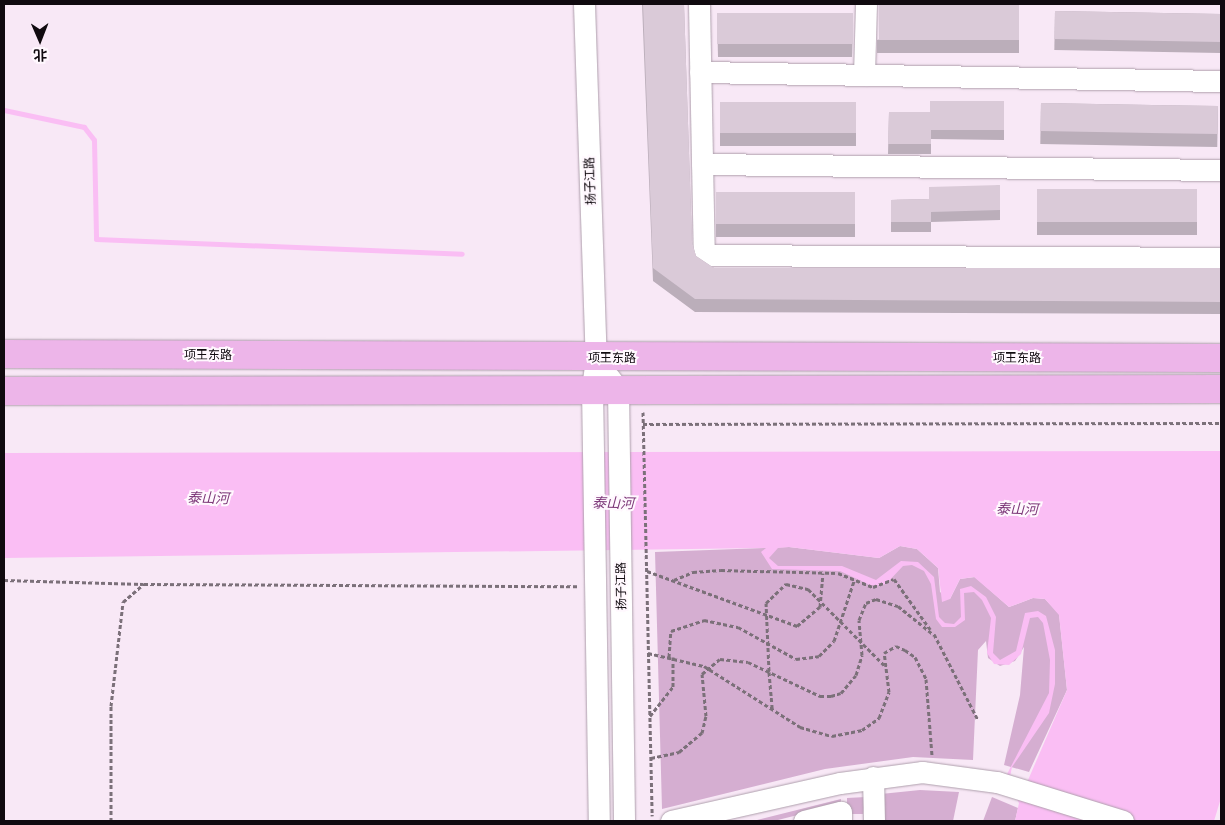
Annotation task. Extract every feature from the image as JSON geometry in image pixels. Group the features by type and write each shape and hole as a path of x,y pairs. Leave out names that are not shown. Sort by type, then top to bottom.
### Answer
{"main road":[{"name":"项王东路","path":"4,354 596,359 1221,358"},
{"path":"4,391 605,388 1221,389"}],"street":[{"name":"扬子江路","path":"584,4 596,359 618,444 624,821"},
{"path":"699,4 704,256 1221,258"},
{"path":"864,75 866,4"},
{"path":"700,72 1221,81"},
{"path":"702,164 1221,170"},
{"name":"扬子江路","path":"599,821 593,445 605,388"},
{"path":"671,821 873,777 932,773 998,782 1123,821"},
{"path":"873,777 874,821"},
{"path":"804,821 841,812 841,821"}],"path":[{"path":"643,424 1221,423"},
{"path":"644,442 652,821"},
{"path":"646,571 687,584 797,626 820,606 823,573"},
{"path":"674,580 702,571 838,573 854,581 878,587 894,579 934,635 978,720"},
{"path":"4,580 144,584 595,586"},
{"path":"650,716 673,687 671,631 704,620 731,624 796,659 819,656 834,641 854,581"},
{"path":"111,821 111,706 124,602 144,584"},
{"path":"772,711 766,603 786,584 808,588 885,666"},
{"path":"651,758 679,752 702,733 706,716 700,682 707,668 720,659 770,671 820,696 831,696 841,693 856,675 862,643 860,610 876,599 898,606 934,635"},
{"path":"648,653 671,657 707,668 772,711 820,733 845,735 862,730 879,718 888,703 885,666 888,648 905,650 915,657 926,680 931,703 932,773"}],"shaded area":[{"path":"900,546 917,549 938,568 940,592 950,599 960,579 975,577 1009,607 1033,598 1045,599 1059,614 1067,690 1029,772 1004,765 1020,695 1024,647 1015,661 1000,666 988,658 986,641 978,650 973,760 913,757 825,769 662,809 655,552 789,547 879,558"},
{"path":"920,790 959,792 953,821 882,821 881,794"},
{"path":"866,797 863,814 847,814 847,798"},
{"path":"992,797 1018,808 1015,821 983,821"},
{"path":"841,799 841,804 774,821 753,821"}],"water":[{"name":"泰山河","path":"1221,451 1221,798 1214,821 1015,821 1019,803 1005,778 1049,693 1050,660 1043,623 1038,617 1030,618 1021,654 1009,665 994,664 987,653 991,618 982,600 974,592 964,593 965,620 955,627 942,627 936,619 931,584 924,571 912,565 903,566 886,584 872,586 840,571 772,569 761,552 766,548 4,558 4,453","holes":["900,546 917,549 938,568 942,602 950,599 960,579 974,577 1009,607 1033,598 1045,599 1059,615 1067,690 1022,794 1010,777 1012,767 1049,713 1055,684 1055,650 1046,616 1038,611 1025,613 1016,651 1000,660 993,653 996,617 986,597 971,586 960,589 961,617 954,624 945,623 939,617 934,577 918,562 901,561 876,580 842,566 778,566 769,558 778,548 789,547 879,558"]}],"building":[{"path":"643,4 684,4 692,242 696,256 714,268 1221,268 1221,302 695,299 653,268"},
{"path":"879,5 1019,5 1019,40 879,40"},
{"path":"1055,11 1221,14 1220,42 1055,39"},
{"path":"717,13 853,13 853,44 717,44"},
{"path":"930,101 1004,101 1004,130 931,130 931,144 888,144 889,112 930,112"},
{"path":"720,102 856,102 856,133 720,133"},
{"path":"1041,103 1218,106 1217,134 1041,131"},
{"path":"1000,185 1000,210 931,212 931,222 891,222 891,200 929,199 929,187"},
{"path":"1037,189 1197,189 1197,222 1037,222"},
{"path":"716,192 855,192 855,224 716,224"}],"waterway":[{"path":"4,110 84,127 94,140 96,239 462,254"}]}
